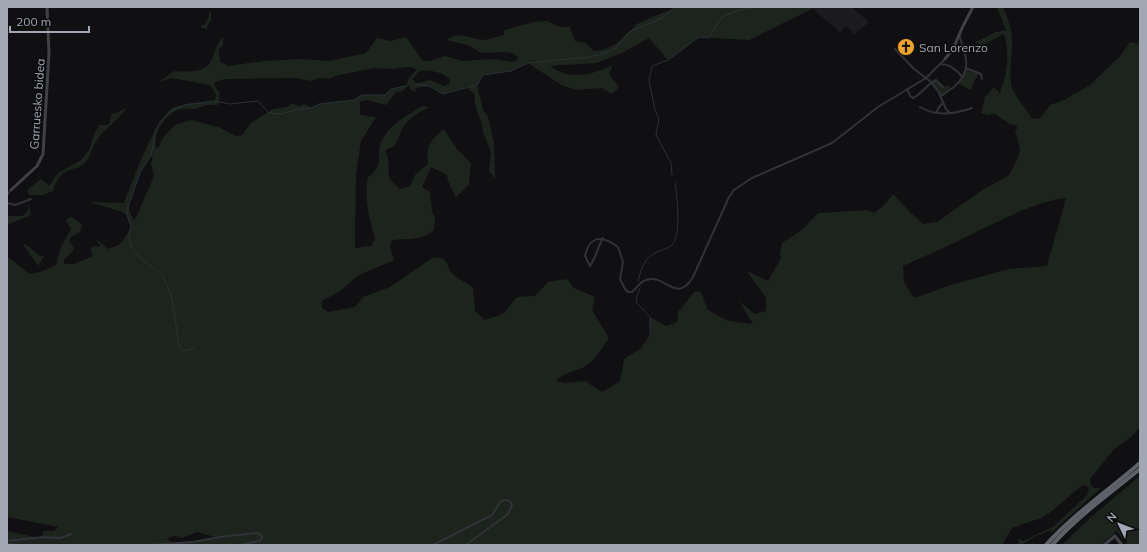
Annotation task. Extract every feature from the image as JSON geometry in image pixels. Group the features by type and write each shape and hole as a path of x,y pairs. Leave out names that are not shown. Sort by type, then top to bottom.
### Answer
{"highway":[{"path":"1046,545 1076,515 1140,463"},
{"path":"1052,545 1063,532 1082,515 1140,469"}],"street":[{"name":"Garruesko bidea","path":"11,190 37,166 43,154 49,53 47,7"},
{"path":"603,238 590,266 584,256 588,245 598,238 603,238 618,248 623,262 620,279 625,290 628,292 632,292 641,283 650,279 662,281 675,289 689,284 717,226 729,197 734,190 752,178 832,143 878,107 926,78 953,49 958,35 973,7"},
{"path":"941,96 958,83 966,68 966,57 958,35"},
{"path":"895,49 913,68 931,82 941,96 950,113"},
{"path":"940,64 951,67 959,72 962,77"},
{"path":"966,68 981,74 982,79"},
{"path":"907,89 910,96 913,98 931,82 936,80 943,87"},
{"path":"936,113 939,107 944,104"},
{"path":"920,107 936,113 958,113 972,108"},
{"path":"7,195 11,190"},
{"path":"7,203 15,205 31,199"},
{"path":"433,545 492,515 500,502 503,500 507,499 512,503 512,508 508,514 466,545"},
{"path":"151,545 193,542 257,533 262,536 259,541 240,545"},
{"path":"7,542 43,537 61,538 71,534"},
{"path":"1104,545 1115,536 1122,545"},
{"path":"7,542 18,545"}],"shaded area":[{"path":"676,7 816,7 749,40 699,37 668,60 649,38 622,53 596,63 550,66 566,74 581,75 589,74 613,65 609,74 619,87 612,94 602,88 577,90 563,86 528,63 511,71 483,75 477,85 483,110 488,117 494,143 495,179 489,171 491,152 483,132 482,124 476,108 474,94 467,87 443,94 429,86 415,88 417,92 411,90 409,85 403,91 396,92 386,105 367,100 360,102 360,115 376,117 361,141 356,174 355,248 371,246 375,239 368,208 367,185 368,177 374,172 379,163 380,149 383,138 395,124 422,106 429,107 411,118 401,131 395,146 385,150 388,158 389,178 400,189 410,186 415,175 428,164 428,148 432,140 444,129 457,149 471,163 469,185 456,197 448,181 447,175 431,167 422,187 430,192 432,212 435,218 434,230 419,238 391,241 390,248 394,260 359,275 340,291 322,301 322,308 328,312 355,307 363,297 390,287 432,258 441,258 444,260 453,274 473,287 475,311 485,320 503,314 517,297 535,296 548,282 567,279 574,288 595,297 592,310 609,338 592,361 584,367 566,374 556,381 566,383 585,381 602,392 620,381 624,359 640,349 650,335 650,317 666,326 677,322 678,312 694,292 700,291 708,310 728,321 753,324 739,301 755,314 766,311 766,298 747,271 768,281 781,258 780,254 782,243 803,229 818,213 867,210 874,213 883,206 893,194 923,224 937,222 981,191 1009,175 1020,151 1015,132 1017,126 1010,124 995,114 987,115 981,113 985,97 994,87 1000,93 1007,64 1007,49 1004,34 983,45 977,44 976,42 996,32 1006,30 997,7 1003,7 1010,25 1012,37 1010,72 1012,89 1032,118 1039,119 1050,105 1064,100 1090,85 1121,55 1130,42 1140,44 1140,427 1130,438 1114,449 1090,479 1091,485 1094,488 1101,488 1051,533 1051,530 1036,536 1021,545 1016,545 1019,543 1017,538 1023,541 1054,526 1087,495 1089,488 1085,485 1081,486 1051,512 1041,518 1012,528 1002,545 7,545 7,531 35,537 43,537 43,531 54,531 58,527 7,517 7,256 30,274 40,272 56,265 61,247 71,229 66,220 71,217 82,225 80,232 71,237 69,241 74,248 66,257 64,264 74,264 93,256 90,248 95,246 99,247 100,245 94,237 108,249 121,243 131,227 127,215 90,202 124,203 132,181 152,137 166,114 177,106 215,101 216,94 210,85 171,78 158,83 174,71 183,72 203,69 210,63 223,37 223,45 219,50 220,62 228,66 264,61 300,59 329,61 366,53 377,38 390,41 406,37 423,61 430,61 445,56 462,61 494,59 513,62 517,60 518,57 513,53 482,53 467,45 446,40 451,37 464,36 483,40 504,35 504,30 534,22 547,21 559,27 570,27 575,41 584,42 594,51 603,50 616,44 637,24","holes":["409,67 417,69 409,78 406,86 391,89 385,95 362,95 354,100 319,104 312,108 305,104 299,106 291,103 288,107 273,109 251,123 242,135 236,136 218,127 191,120 175,125 162,139 159,147 156,148 155,143 158,131 164,120 173,112 183,109 197,109 204,106 218,105 220,93 215,87 214,82 226,79 297,78 310,81 319,78 330,79 335,76 374,68 391,69","419,71 434,71 447,77 450,80 450,83 445,86 430,80 415,84 413,79","153,156 151,164 154,176 135,220 133,219 128,207 141,170 150,157","1066,198 1047,266 1009,269 954,284 914,298 904,282 903,266 1014,214 1041,204","197,532 215,537 172,543 167,538 175,536 182,538"]},
{"path":"816,7 851,7 869,22 855,34 846,26 840,32 813,9"},
{"path":"211,12 211,21 208,24 207,29 201,28 201,25 204,25 208,19 209,13"},
{"path":"966,69 978,74 970,90 958,83"},
{"path":"936,80 943,87 948,85 951,89 941,96 931,82"},
{"path":"126,108 99,137 84,164 62,175 57,180 53,191 43,195 29,195 27,190 41,179 49,186 58,173 81,160 89,150 94,134 100,125 107,125 110,123 111,114"},
{"path":"28,202 31,215 7,225 7,216 22,216 28,211"},
{"path":"25,244 40,256 44,256 38,266 24,246"},
{"path":"1140,476 1140,545 1127,545 1116,530 1115,533 1100,545 1062,545 1090,518"}],"waterway":[{"path":"415,84 429,86 443,94 477,85 483,75 511,71 528,63 589,57 605,53 615,49 629,32 662,18 676,7"},
{"path":"672,175 671,163 656,135 659,119 655,110 649,80 652,66 668,60 699,37 708,38 723,16 740,10 757,7"},
{"path":"194,348 186,351 180,348 172,300 166,282 159,272 140,258 134,250 129,237 131,227 127,215 128,207 140,173 150,157 154,143 155,131 161,121 170,111 185,105 215,101 230,104 258,101 269,113 280,114 312,108 319,104 354,100 362,95 385,95 391,89 406,86"},
{"path":"638,282 642,268 649,257 671,246 677,234 678,216 675,183"},
{"path":"640,288 636,302 650,317 650,335"}],"place":[{"name":"San Lorenzo","path":"906,47"}]}
